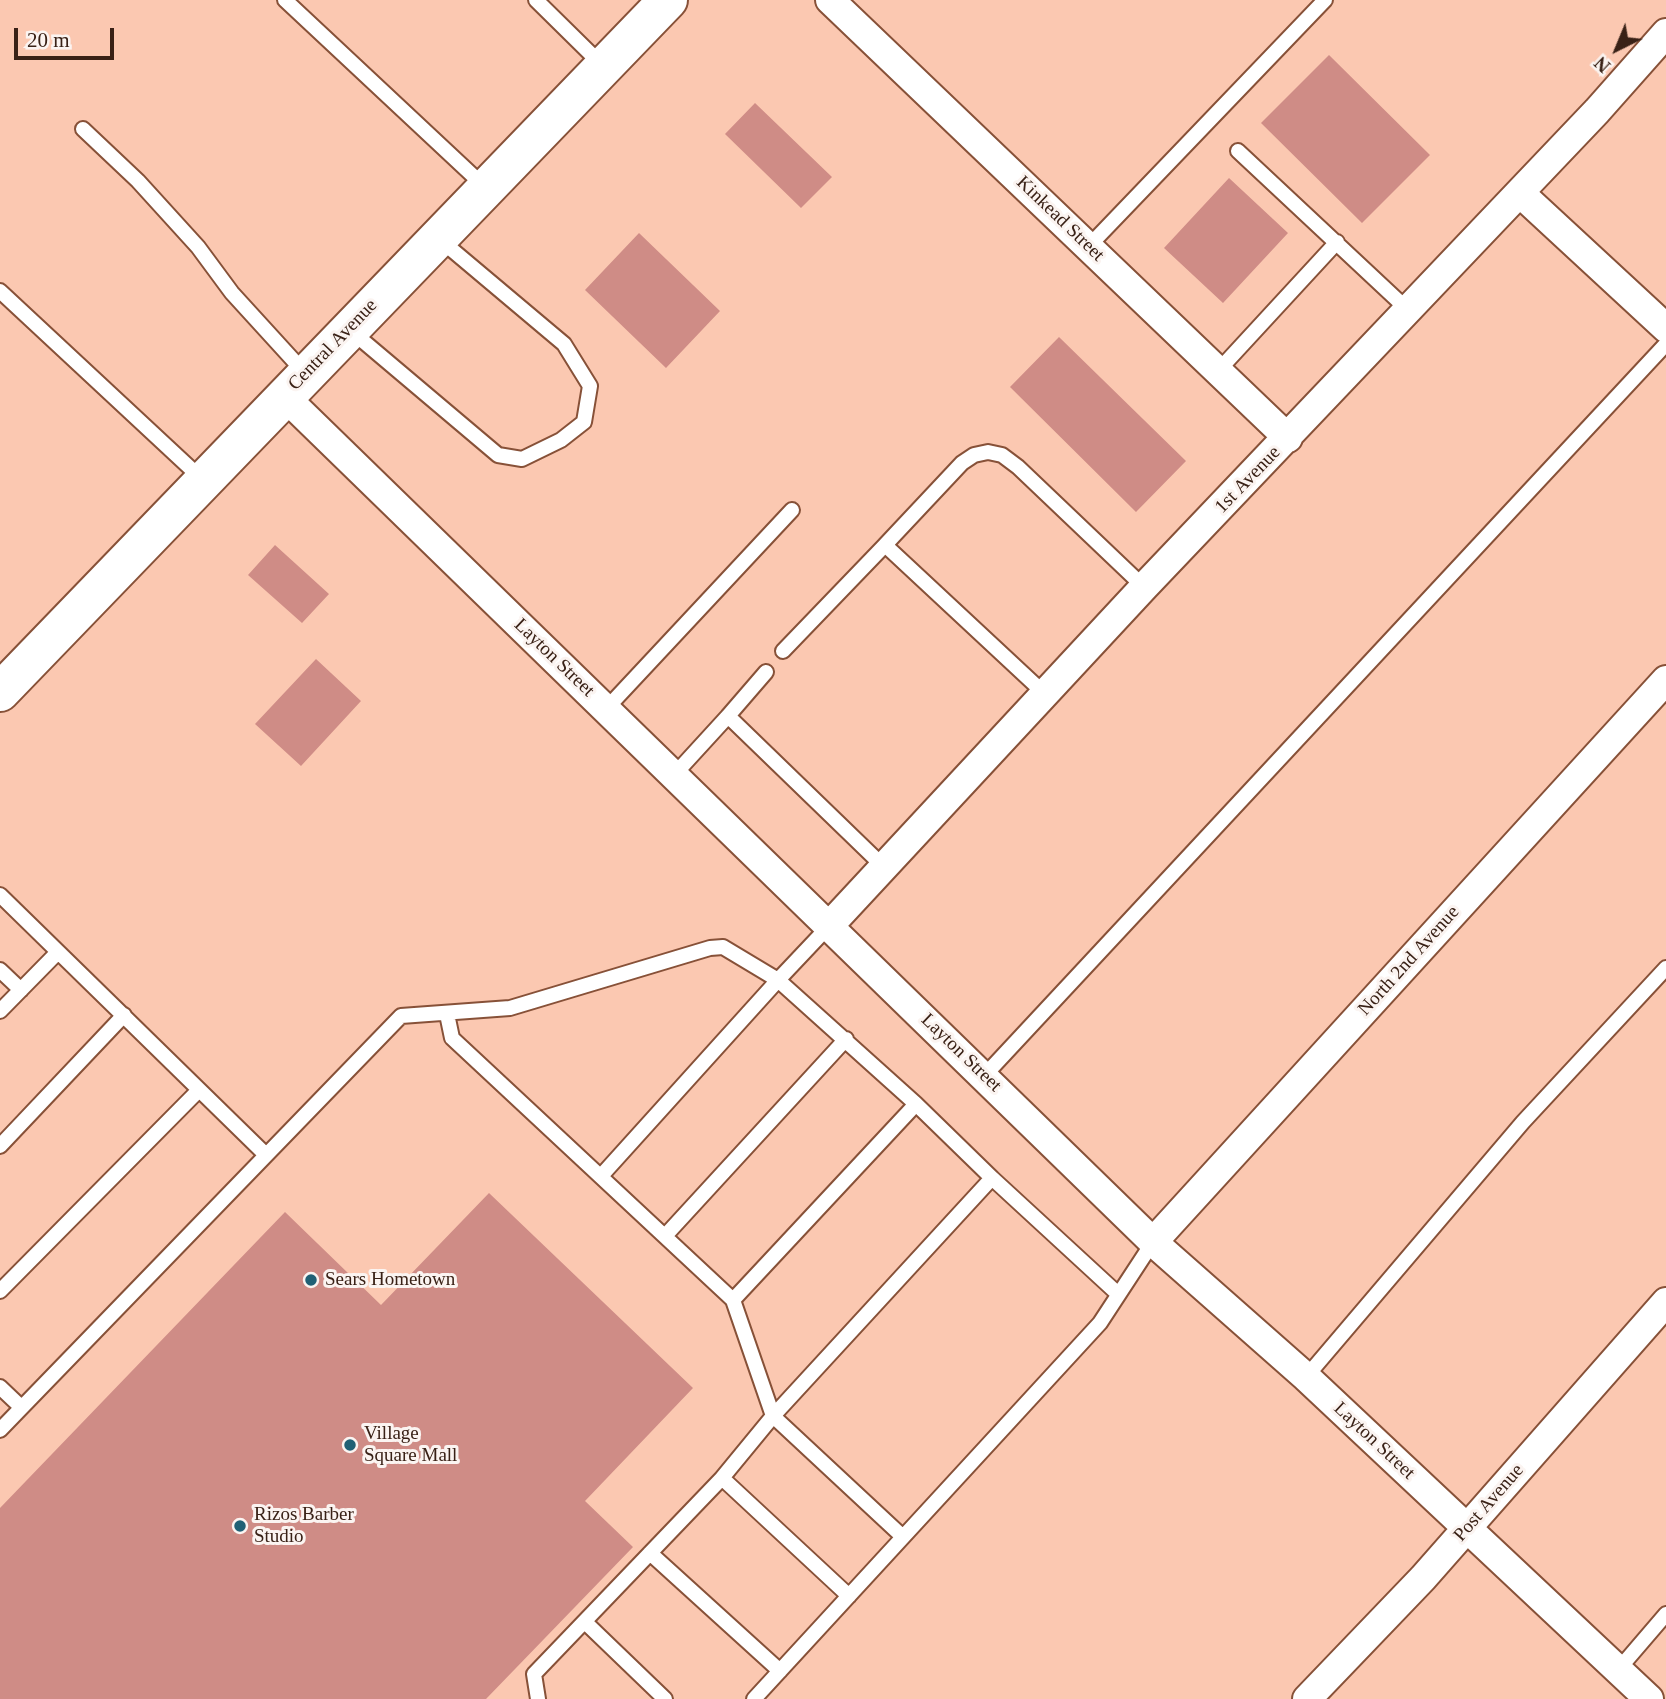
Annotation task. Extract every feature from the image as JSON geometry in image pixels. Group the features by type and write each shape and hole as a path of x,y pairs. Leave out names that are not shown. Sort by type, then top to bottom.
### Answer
{"street":[{"name":"Central Avenue","path":"0,692 668,0"},
{"name":"Kinkead Street","path":"830,0 1288,438"},
{"name":"1st Avenue","path":"829,926 1144,587 1520,193 1666,33"},
{"path":"1520,193 1666,328"},
{"name":"Layton Street","path":"295,385 606,709 985,1075 1153,1242 1306,1377 1649,1699"},
{"name":"North 2nd Avenue","path":"1153,1242 1666,680"},
{"name":"Post Avenue","path":"1320,1695 1666,1302"}],"lane":[{"path":"285,0 486,188"},
{"path":"536,0 604,66"},
{"path":"1089,246 1325,0"},
{"path":"83,129 138,181 198,247 295,385"},
{"path":"1238,151 1408,310"},
{"path":"349,329 498,455 522,459 561,440 583,422 590,386 564,344 438,237"},
{"path":"1218,371 1337,242"},
{"path":"0,290 203,480"},
{"path":"985,1075 1666,344"},
{"path":"783,651 962,463 988,452 1002,455 1018,467 1144,587"},
{"path":"606,709 792,510"},
{"path":"885,545 1045,694"},
{"path":"674,775 765,672"},
{"path":"728,716 884,867"},
{"path":"0,895 266,1155"},
{"path":"601,1176 829,926"},
{"path":"0,1430 401,1016 510,1008 710,948 723,947 778,980 846,1039 1118,1294"},
{"path":"0,1011 58,952"},
{"path":"1306,1377 1523,1122 1666,968"},
{"path":"0,970 21,990"},
{"path":"447,1014 452,1038 733,1300 773,1416 903,1537"},
{"path":"0,1146 124,1015"},
{"path":"665,1236 846,1039"},
{"path":"0,1291 199,1090"},
{"path":"733,1300 916,1104"},
{"path":"538,1699 534,1674 722,1478 773,1416 992,1178"},
{"path":"754,1699 1100,1323 1153,1242"},
{"path":"0,1387 21,1407"},
{"path":"722,1478 849,1596"},
{"path":"650,1553 780,1671"},
{"path":"1618,1670 1666,1614"},
{"path":"585,1622 664,1699"}],"building":[{"path":"1329,55 1430,155 1362,223 1261,123"},
{"path":"755,103 832,177 801,208 725,134"},
{"path":"1229,178 1288,233 1223,303 1164,248"},
{"path":"639,233 720,311 666,368 585,290"},
{"path":"1059,337 1186,461 1136,512 1010,387"},
{"path":"275,545 329,594 302,623 248,575"},
{"path":"316,659 361,701 301,766 255,724"},
{"name":"Village Square Mall","path":"489,1193 693,1388 585,1501 633,1547 486,1699 0,1699 0,1508 285,1212 381,1305"}],"place":[{"name":"Sears Hometown","path":"311,1280"},
{"name":"Village Square Mall","path":"350,1445"},
{"name":"Rizos Barber Studio","path":"240,1526"}]}
